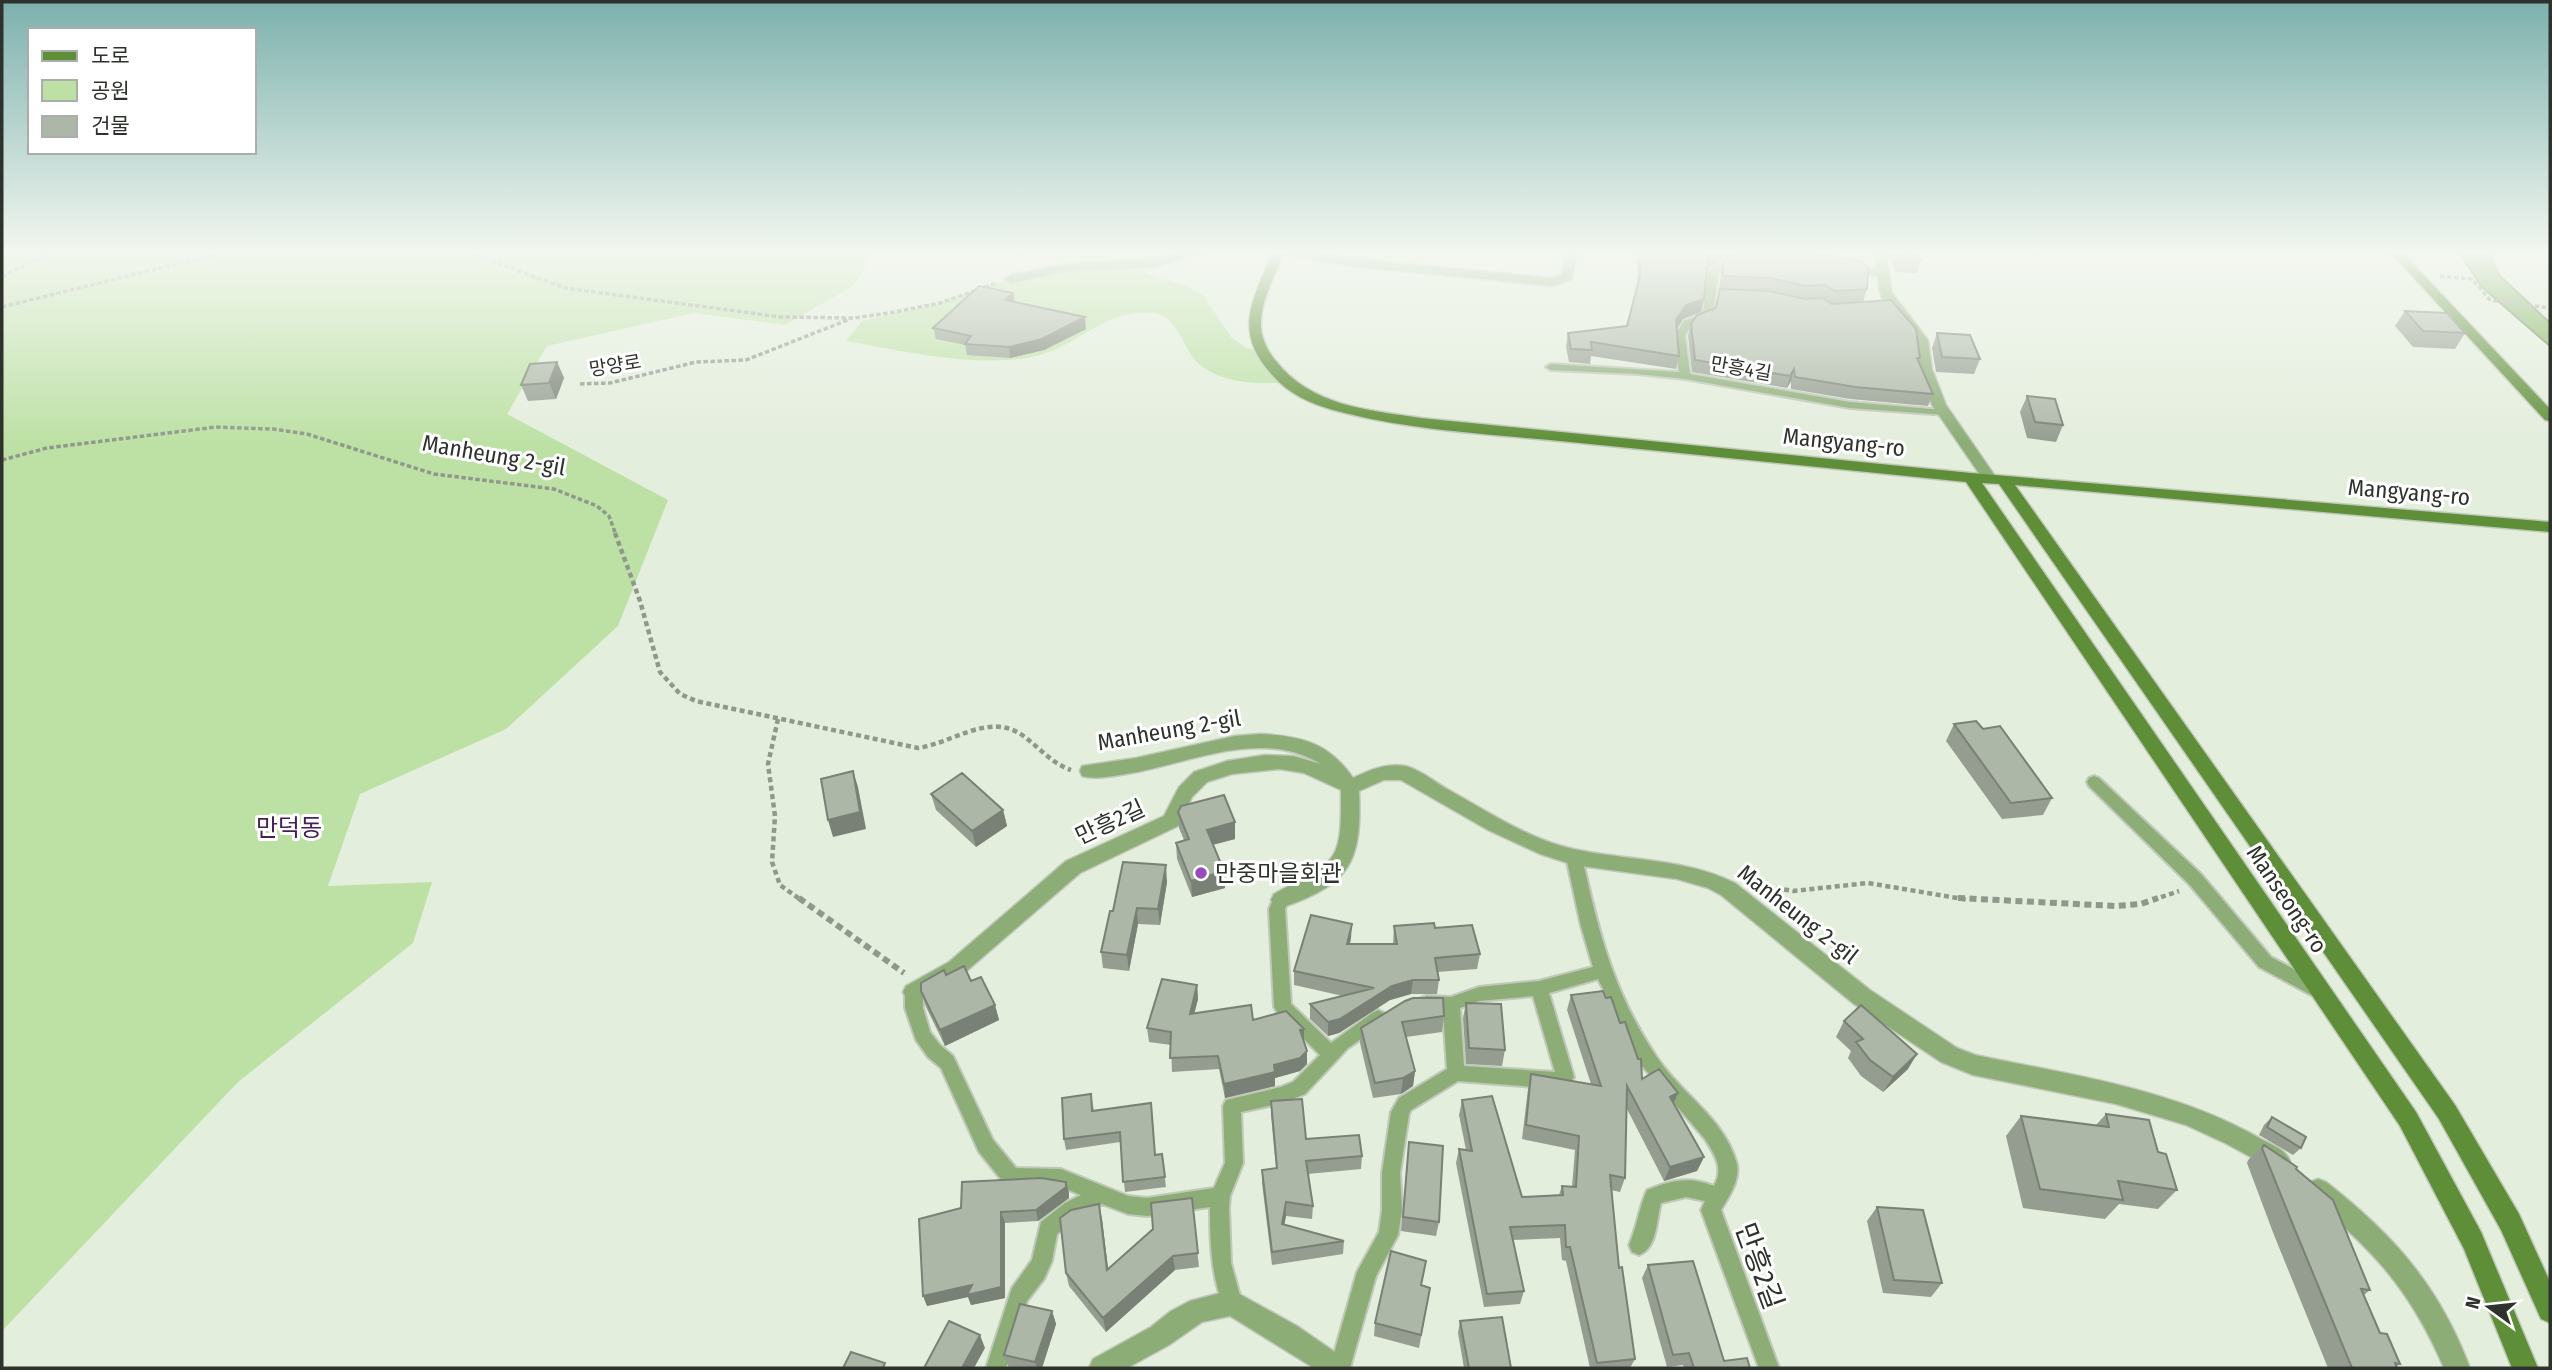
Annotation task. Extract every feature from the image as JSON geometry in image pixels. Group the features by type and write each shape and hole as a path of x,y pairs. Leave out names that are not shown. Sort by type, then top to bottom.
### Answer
{"main road":[{"name":"Mangyang-ro","path":"1256,315 1255,332 1263,352 1282,379 1296,390 1325,403 1421,422 1988,479 2550,527"},
{"path":"2454,315 2550,417"},
{"name":"Manseong-ro","path":"1988,479 2321,991 2408,1119 2435,1164 2484,1264 2525,1368"},
{"name":"Manseong-ro","path":"1988,479 2447,1112 2510,1222 2550,1310"}],"street":[{"path":"1897,315 1913,327 1921,340 1925,369 1943,413 1988,479"},
{"name":"Manheung 2-gil","path":"1089,771 1144,764 1222,744 1274,742 1304,748 1327,759 1350,787 1382,774 1404,773 1520,838 1574,857 1664,869 1714,882 1728,889 1862,997 1949,1055 1973,1065 2116,1094 2190,1116 2256,1147 2353,1218 2397,1260 2431,1308 2457,1368"},
{"name":"만흥2길","path":"914,992 956,968 1073,867 1171,821 1184,792 1194,781 1206,775 1252,763 1289,761 1326,772 1350,787"},
{"path":"1281,900 1335,871 1346,857 1350,839 1350,787"},
{"path":"1102,1368 1160,1336 1180,1320 1199,1310 1232,1304 1288,1335 1338,1368"}],"lane":[{"name":"만흥4길","path":"1708,315 1688,323 1680,335 1685,376 1850,405 1943,413"},
{"path":"1551,368 1637,370 1685,376"},
{"path":"2094,782 2200,884 2265,962 2321,991"},
{"name":"만흥2길","path":"1574,857 1603,971 1648,1061 1659,1076 1690,1106 1727,1161 1726,1185 1712,1210 1716,1228 1769,1368"},
{"path":"1281,900 1277,909 1283,1007 1330,1054"},
{"path":"1232,1304 1221,1262 1220,1196 1234,1163 1232,1106 1283,1095 1298,1088 1354,1033 1404,1006 1451,1004 1479,994 1539,988 1603,971"},
{"path":"1338,1368 1367,1272 1388,1235 1391,1173 1400,1112 1405,1104 1457,1073 1561,1081 1566,1077 1539,988"},
{"path":"914,992 914,1009 922,1035 947,1062 986,1146 1000,1167 1011,1177 1061,1178 1128,1205 1147,1207 1220,1196"},
{"path":"1451,1004 1457,1073"},
{"path":"1639,1245 1645,1238 1647,1213 1654,1196 1685,1186 1717,1197"},
{"path":"996,1368 1019,1295 1042,1261 1048,1229 1072,1210 1101,1194"}],"path":[{"path":"766,315 854,318 872,315"},
{"name":"망양로","path":"580,384 611,383 696,362 746,360 854,318"},
{"name":"Manheung 2-gil","path":"2,460 47,448 243,426 307,434 434,474 554,489 597,506 608,516 640,601 660,672 668,684 680,694 696,701 918,748 942,745 989,726 1004,726 1020,733 1067,769 1089,771"},
{"path":"778,719 769,747 768,778 775,823 771,867 774,877 780,886 903,973 911,981 914,992"},
{"path":"1755,884 1793,891 1868,883 1969,900 2116,906 2141,904 2200,884"}],"green space":[{"path":"2,315 685,315 547,346 507,414 668,500 618,626 506,729 360,794 328,886 432,882 413,943 238,1082 2,1331"},
{"path":"709,315 803,315 785,325"},
{"path":"888,315 1127,315 1107,321 1051,351 1036,356 991,361 941,357 846,341 862,321"},
{"path":"1162,315 1216,315 1232,338 1246,348 1263,352 1285,382 1237,381 1214,374 1195,360 1174,325"}],"shaded area":[{"path":"2514,315 2541,315 2550,323 2550,346"}],"building":[{"path":"947,315 1085,317 1042,339 1009,347 965,344 971,336 933,328"},
{"path":"1630,315 1679,315 1676,320 1679,356 1591,342 1592,350 1571,349 1568,333 1627,326"},
{"path":"1697,315 1904,315 1916,329 1920,358 1917,358 1933,394 1855,387 1795,377 1794,369 1790,376 1695,360 1691,324"},
{"path":"2409,315 2449,315 2465,333 2423,331"},
{"path":"1937,333 1970,335 1980,359 1942,357"},
{"path":"557,362 549,383 521,385 530,364"},
{"path":"2027,396 2055,399 2063,425 2035,422"},
{"path":"1976,721 1983,729 2000,726 2052,798 2011,803 1954,724"},
{"path":"853,771 860,812 828,820 821,779"},
{"path":"962,773 1003,810 972,831 931,794"},
{"path":"1224,795 1235,822 1207,830 1224,871 1191,881 1176,843 1189,839 1178,812 1181,806"},
{"path":"1123,862 1166,865 1158,909 1137,908 1127,955 1101,952"},
{"path":"1311,915 1352,924 1347,944 1397,944 1394,926 1434,923 1435,928 1472,925 1480,954 1435,958 1439,980 1413,980 1392,986 1340,1019 1328,1022 1310,1004 1374,988 1294,971"},
{"path":"964,966 971,981 981,977 995,1005 940,1030 921,991 921,983 944,970 946,975"},
{"path":"1162,979 1197,985 1190,1014 1251,1005 1253,1020 1286,1011 1304,1029 1300,1030 1307,1051 1300,1058 1274,1065 1275,1072 1224,1084 1218,1056 1170,1058 1171,1032 1147,1028"},
{"path":"1603,991 1606,998 1611,997 1620,1023 1625,1022 1638,1059 1641,1059 1642,1079 1659,1069 1678,1093 1670,1097 1704,1157 1670,1167 1627,1086 1625,1178 1610,1175 1619,1268 1622,1267 1635,1359 1597,1363 1570,1247 1566,1247 1565,1225 1510,1227 1524,1291 1487,1294 1459,1149 1472,1151 1462,1100 1492,1096 1522,1197 1563,1195 1562,1186 1576,1187 1579,1136 1526,1125 1531,1074 1601,1086 1571,995"},
{"path":"1413,998 1443,998 1444,1016 1402,1022 1415,1071 1403,1078 1375,1083 1361,1028"},
{"path":"1466,1003 1501,1004 1505,1050 1469,1048"},
{"path":"1861,1005 1917,1054 1893,1077 1870,1060 1856,1042 1863,1039 1844,1021"},
{"path":"1091,1094 1092,1111 1151,1103 1155,1155 1162,1154 1165,1177 1123,1182 1120,1132 1064,1139 1062,1098"},
{"path":"1302,1099 1306,1139 1359,1135 1362,1156 1306,1161 1313,1206 1286,1202 1282,1224 1344,1241 1272,1252 1262,1170 1277,1168 1271,1101"},
{"path":"2106,1114 2149,1120 2158,1152 2166,1154 2177,1190 2118,1181 2123,1200 2040,1189 2021,1116 2109,1127"},
{"path":"2272,1117 2306,1137 2301,1148 2267,1127"},
{"path":"1409,1142 1443,1146 1439,1222 1403,1217"},
{"path":"2264,1145 2297,1167 2296,1169 2333,1200 2370,1290 2361,1289 2380,1333 2387,1334 2400,1364 2395,1363 2397,1368 2352,1368 2262,1148"},
{"path":"1041,1178 1066,1182 1066,1187 1036,1210 1001,1212 1001,1287 967,1295 972,1285 923,1296 919,1219 961,1208 962,1182"},
{"path":"1192,1198 1198,1253 1173,1256 1103,1318 1066,1273 1060,1218 1071,1210 1099,1204 1107,1270 1153,1229 1151,1203"},
{"path":"1877,1207 1923,1210 1942,1283 1894,1280"},
{"path":"1391,1251 1426,1261 1421,1285 1430,1288 1421,1335 1375,1323"},
{"path":"1693,1261 1724,1361 1747,1358 1750,1368 1694,1368 1689,1353 1673,1355 1648,1265"},
{"path":"1020,1304 1052,1311 1035,1362 1004,1355"},
{"path":"1502,1317 1511,1368 1469,1368 1460,1321"},
{"path":"949,1321 980,1335 962,1368 924,1368"},
{"path":"851,1352 885,1363 883,1368 843,1368"}],"place":[{"name":"만중마을회관","path":"1201,873"}],"district":[{"name":"만덕동","path":"289,828"}]}
